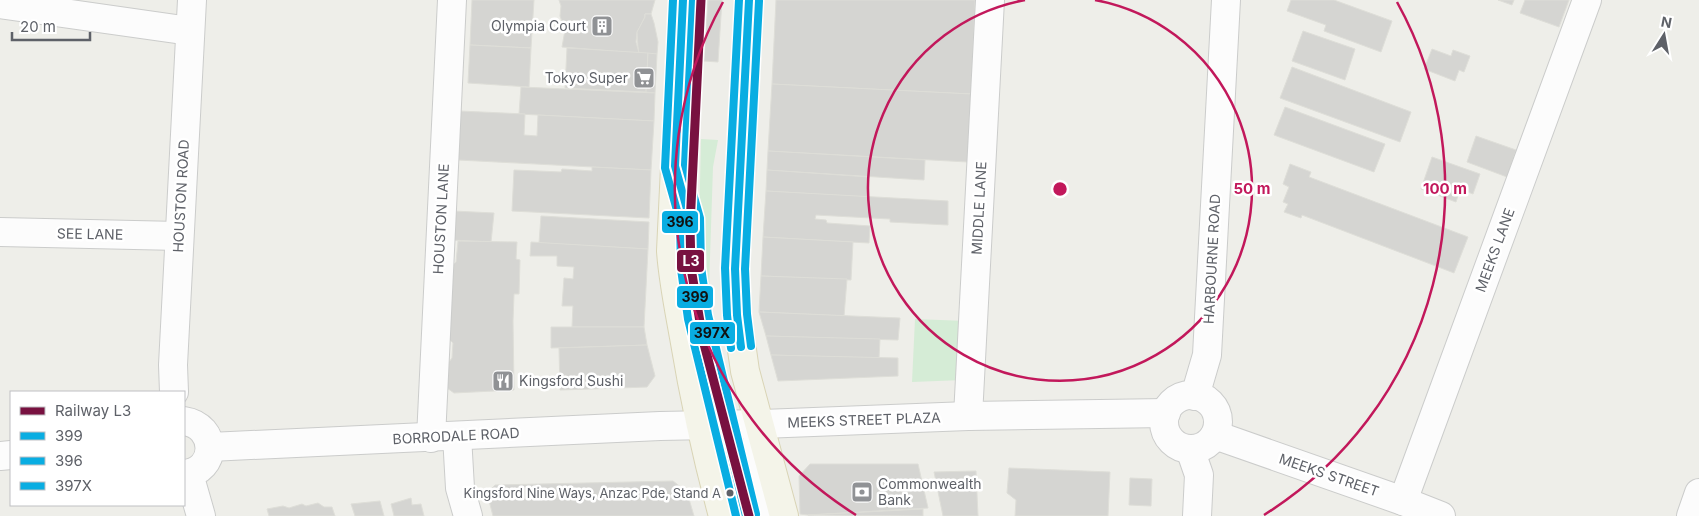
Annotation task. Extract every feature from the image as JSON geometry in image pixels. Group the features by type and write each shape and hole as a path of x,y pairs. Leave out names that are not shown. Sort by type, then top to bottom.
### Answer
{"main road":[{"path":"683,0 671,251 672,273 691,379 713,425 712,473 723,516"},
{"path":"749,0 735,269 737,315 744,371 784,516"}],"street":[{"name":"HOUSTON ROAD","path":"174,391 173,366 192,0"},
{"name":"HOUSTON LANE","path":"452,0 444,437 468,516"},
{"name":"MIDDLE LANE","path":"968,416 990,0"},
{"name":"HARBOURNE ROAD","path":"1196,396 1207,354 1226,0"},
{"name":"MEEKS LANE","path":"1402,501 1587,0"},
{"path":"0,4 190,31"},
{"name":"SEE LANE","path":"0,232 179,236"},
{"path":"1185,396 1204,398 1215,408 1218,423 1215,435 1210,443 1204,446 1190,449 1181,448 1171,441 1164,425 1166,413 1170,405 1177,399 1185,396"},
{"path":"968,416 1166,413"},
{"name":"MEEKS STREET PLAZA","path":"713,425 968,416"},
{"path":"185,421 193,422 201,428 206,435 210,447 204,464 197,471 186,474 201,516"},
{"path":"760,424 755,459 768,516"},
{"path":"713,425 746,516"},
{"name":"BORRODALE ROAD","path":"210,447 444,437 546,430 713,425"},
{"name":"MEEKS STREET","path":"1215,435 1441,516"},
{"path":"1190,449 1199,475 1197,516"},
{"path":"1691,516 1699,493"}],"green space":[{"path":"701,139 718,140 713,167 709,288 703,288 699,230"},
{"path":"915,319 966,321 963,380 912,382"}],"building":[{"path":"472,0 534,0 531,48 470,45"},
{"name":"Olympia Court","path":"559,0 655,0 651,14 645,14 637,32 636,42 639,53 562,47 565,30 560,16 561,6"},
{"path":"708,0 722,0 718,62 704,61"},
{"path":"776,0 975,0 971,94 772,84"},
{"path":"1291,0 1334,0 1392,21 1381,52 1324,31 1326,25 1287,11"},
{"path":"1498,0 1514,0 1512,5"},
{"path":"1525,0 1569,0 1559,27 1520,13"},
{"path":"645,14 651,14 654,23 658,42 657,54 639,53 637,32"},
{"path":"1303,31 1355,49 1345,80 1292,61"},
{"path":"470,45 531,48 529,87 468,83"},
{"path":"567,48 648,53 646,92 565,88"},
{"path":"1432,49 1451,56 1453,50 1470,56 1464,72 1459,70 1455,81 1424,69"},
{"path":"648,53 657,54 655,93 646,92"},
{"path":"1292,67 1411,112 1400,142 1280,98"},
{"path":"772,84 971,94 968,162 768,151"},
{"path":"521,87 655,93 654,121 519,114"},
{"path":"1285,107 1385,144 1374,172 1274,135"},
{"path":"460,111 525,114 524,135 537,136 538,115 654,121 651,170 458,160"},
{"path":"1476,136 1516,150 1507,177 1467,162"},
{"path":"768,151 925,160 924,180 767,170"},
{"path":"1432,157 1480,174 1473,194 1460,189 1456,202 1421,189"},
{"path":"1290,164 1311,172 1309,177 1468,237 1454,273 1302,215 1301,218 1284,212 1288,204 1283,202 1289,187 1283,184"},
{"path":"592,167 651,170 649,218 512,211 514,170 561,172 562,169 592,171"},
{"path":"767,170 869,177 867,197 766,191"},
{"path":"766,191 948,201 948,225 890,222 890,219 816,215 815,219 826,220 827,223 870,226 869,243 763,237"},
{"path":"453,211 494,213 491,242 452,240"},
{"path":"541,216 649,222 648,249 539,243"},
{"path":"763,237 853,242 851,280 761,276"},
{"path":"458,241 517,242 516,259 520,260 519,294 514,294 514,390 454,393 447,388 453,343 448,338 451,267 456,262"},
{"path":"531,242 648,249 644,327 572,327 573,306 562,306 564,278 573,279 574,267 557,266 557,256 530,256"},
{"path":"761,276 847,279 844,316 759,312"},
{"path":"759,312 900,318 898,340 766,336"},
{"path":"551,327 644,327 647,345 551,348"},
{"path":"766,336 880,339 879,358 771,355"},
{"path":"647,345 655,376 647,387 560,390 559,348"},
{"path":"771,355 898,358 898,376 778,381"},
{"name":"Commonwealth Bank","path":"810,464 918,464 928,508 800,514 799,476"},
{"path":"1009,468 1110,472 1108,516 1015,516 1016,500 1007,493"},
{"path":"976,471 978,516 943,516 934,472"},
{"path":"1130,478 1152,479 1151,506 1129,505"},
{"path":"673,481 687,492 694,516 493,516 487,493 495,485"},
{"path":"411,498 412,505 421,504 424,516 394,516 391,504"},
{"path":"380,501 384,516 355,516 351,504"},
{"path":"318,503 324,507 332,507 335,516 269,516 267,509 283,506 289,508 302,504 306,506"},
{"path":"923,509 923,516 808,515"}],"rail line":[{"name":"L3","path":"701,0 690,226 691,268 703,340 749,516"}],"transit line":[{"name":"396","path":"673,0 665,168 680,221 681,269 688,319 736,516"},
{"name":"399","path":"683,0 675,166 690,220 691,268 698,317 746,516"},
{"name":"397X","path":"693,0 685,165 700,218 701,267 708,315 756,514"},
{"name":"397X","path":"731,348 727,315 725,268 739,0"},
{"name":"399","path":"741,347 737,315 735,269 749,0"},
{"name":"396","path":"751,346 747,314 745,269 759,1"}],"place":[{"name":"Olympia Court","path":"602,26"},
{"name":"Tokyo Super","path":"644,78"},
{"name":"Kingsford Sushi","path":"503,381"},
{"name":"Commonwealth Bank","path":"862,492"},
{"name":"Kingsford Nine Ways, Anzac Pde, Stand A","path":"730,493"}]}
